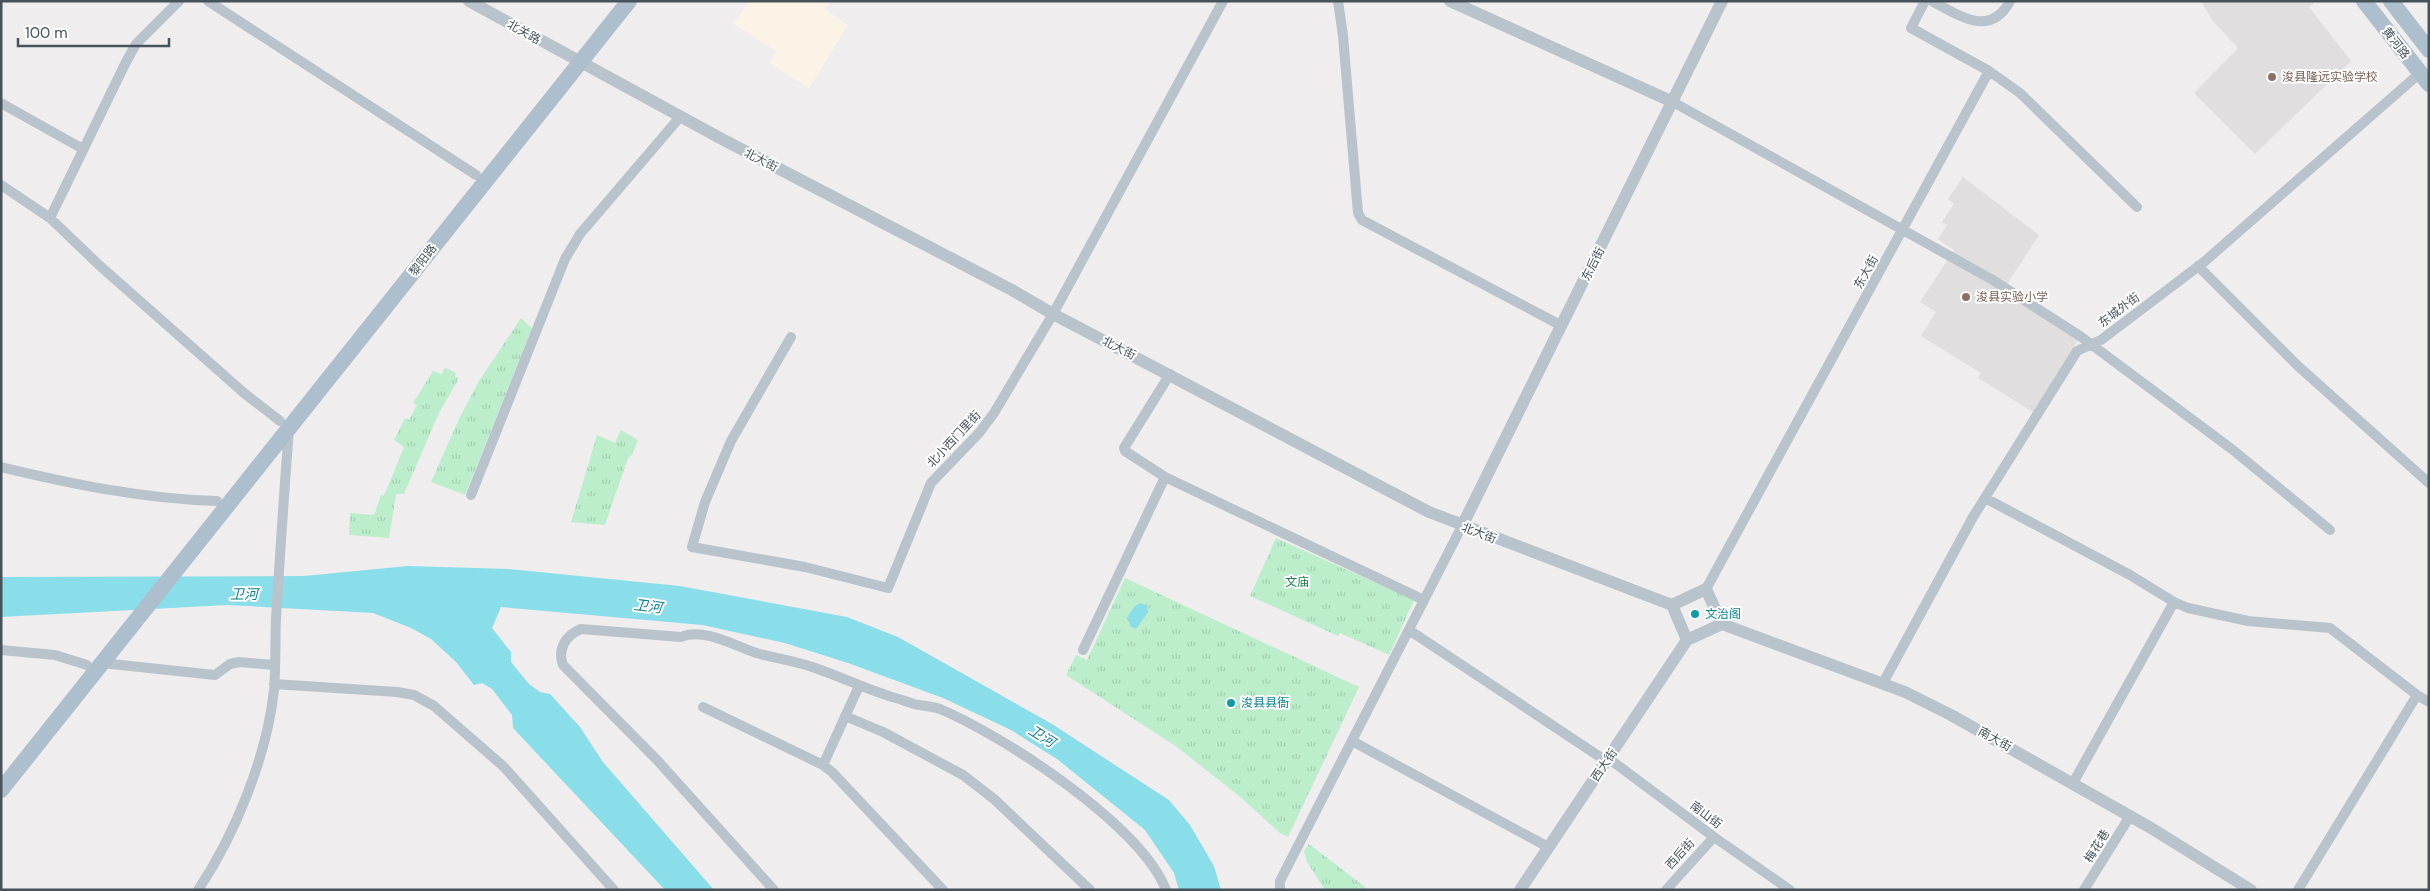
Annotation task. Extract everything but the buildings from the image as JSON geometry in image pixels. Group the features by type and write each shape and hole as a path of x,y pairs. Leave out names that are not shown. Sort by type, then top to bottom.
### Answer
{"main road":[{"name":"黎阳路","path":"98,660 214,510 284,425 575,59 614,1"},
{"name":"黎阳路","path":"284,425 476,175 575,59 629,1"},
{"name":"黄河路","path":"2364,1 2425,79"},
{"name":"黄河路","path":"2391,1 2429,50"},
{"path":"1,772 98,660"},
{"path":"1,790 98,660"}],"street":[{"path":"50,218 136,44 179,1"},
{"path":"208,1 476,175"},
{"name":"北关路","path":"469,1 575,59"},
{"name":"北小西门里街","path":"791,337 731,441 705,502 692,547 805,567 888,588 931,483 979,433 994,413 1053,314 1223,1"},
{"path":"1338,1 1343,36 1358,213 1362,220 1562,326"},
{"path":"1450,1 1673,102 1991,279 2090,343 2233,450 2330,530"},
{"name":"东后街","path":"1462,526 1722,1"},
{"path":"1925,1 1911,28 1990,71 2020,93 2137,207"},
{"path":"1932,1 1969,21 1987,21 2003,14 2010,1"},
{"name":"北大街","path":"575,59 680,117 1012,290 1053,314 1170,374 1394,494 1462,526 1672,605"},
{"name":"东大街","path":"1706,589 1990,71"},
{"name":"东城外街","path":"1883,683 1985,498 2077,350 2101,340 2198,266 2425,79"},
{"path":"1,103 83,149"},
{"path":"471,495 565,259 580,234 680,117"},
{"path":"1,186 50,218 106,271 244,393 284,425 274,684 260,759 244,802 198,890"},
{"path":"2198,266 2298,366 2429,483"},
{"path":"1170,374 1124,448 1125,451 1165,476 1424,600"},
{"path":"1,467 60,481 155,497 214,510"},
{"path":"1083,650 1165,476"},
{"path":"1985,498 2188,608 2248,621 2330,628 2417,695 2429,702"},
{"path":"1280,890 1280,881 1462,526"},
{"path":"1706,589 1722,624 1687,640 1672,605 1706,589"},
{"path":"2073,784 2174,602"},
{"name":"南大街","path":"1722,624 1883,683 1951,715 2130,816 2251,890"},
{"path":"774,890 658,760 563,665 560,658 563,644 572,633 581,629 681,638 693,633 817,668 859,686 914,704 938,708 1038,762 1126,834 1163,880 1166,890"},
{"name":"南山街","path":"1409,630 1607,759 1790,890"},
{"name":"西大街","path":"1520,890 1687,640"},
{"path":"1,650 215,675 230,664 239,662 274,664"},
{"path":"274,684 396,692 423,699 434,706 503,766 614,890"},
{"path":"823,765 859,686"},
{"path":"2298,890 2417,695"},
{"path":"703,707 823,765 839,779 943,890"},
{"path":"846,716 882,732 963,776 994,799 1090,890"},
{"path":"1352,741 1548,847"},
{"name":"梅花巷","path":"2084,890 2130,816"},
{"name":"西后街","path":"1666,890 1714,837"}],"shaded area":[{"path":"748,1 826,1 829,3 825,10 848,25 809,88 770,63 776,51 734,24"},
{"name":"浚县隆远实验学校","path":"2201,1 2312,1 2314,3 2309,7 2351,61 2255,154 2194,93 2238,48 2212,20"},
{"name":"浚县实验小学","path":"1963,177 2039,235 2002,292 2078,340 2033,412 1978,378 1981,373 1921,336 1936,312 1920,302 1954,250 1938,239 1947,225 1942,222 1954,204 1948,199"}],"green space":[{"path":"521,318 532,328 465,495 431,482 459,419 479,381"},
{"path":"446,368 456,373 455,376 459,378 439,413 404,494 396,494 389,538 349,535 350,513 374,515 381,495 384,496 404,447 394,440 405,418 409,420 417,405 413,403 433,371 441,374"},
{"path":"621,430 638,440 632,455 628,458 605,525 571,522 597,435 615,443"},
{"name":"文庙","path":"1276,538 1414,600 1389,655 1340,633 1338,636 1250,596"},
{"name":"浚县县衙","path":"1125,578 1359,687 1288,837 1280,833 1239,796 1177,747 1066,675 1076,655 1087,660"},
{"path":"1309,844 1369,890 1325,890 1307,862 1304,851"}],"water":[{"name":"卫河","path":"408,566 509,569 680,586 847,617 898,637 1052,724 1169,800 1190,825 1214,866 1221,890 1179,890 1174,873 1145,830 1057,759 1011,730 943,698 848,663 785,643 702,625 501,607 492,628 511,652 511,662 529,684 540,692 550,694 580,727 603,762 714,890 665,890 513,728 512,715 492,689 482,683 474,685 456,662 431,639 411,628 373,613 227,605 1,617 1,577 304,576"},
{"path":"1140,603 1146,605 1148,612 1136,629 1130,626 1128,616 1134,607"}],"place":[{"name":"浚县隆远实验学校","path":"2272,77"},
{"name":"浚县实验小学","path":"1966,297"},
{"name":"文治阁","path":"1695,614"},
{"name":"浚县县衙","path":"1231,703"}]}
